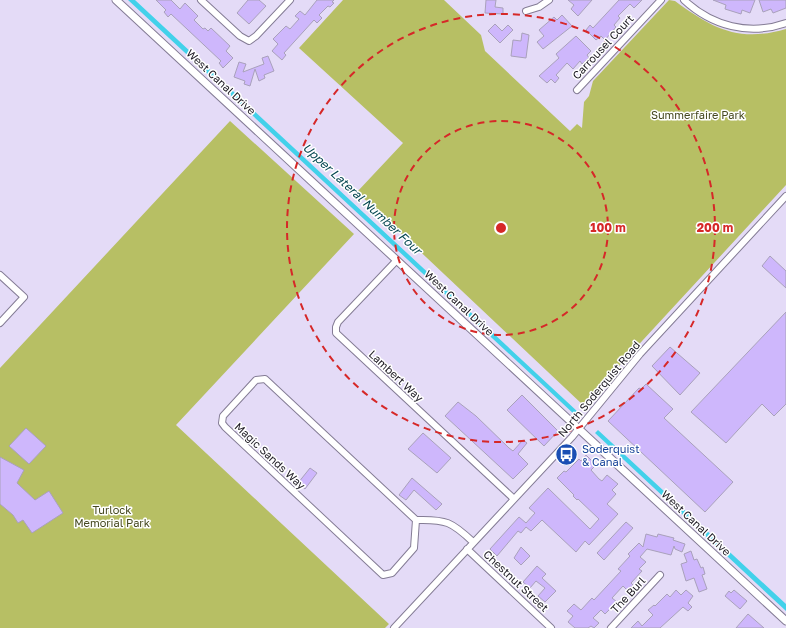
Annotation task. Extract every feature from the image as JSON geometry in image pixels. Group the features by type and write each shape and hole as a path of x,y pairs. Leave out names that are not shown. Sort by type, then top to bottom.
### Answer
{"street":[{"name":"West Canal Drive","path":"116,0 786,622"},
{"path":"201,0 240,36 249,41 256,36 290,0"},
{"path":"526,11 538,7 549,0"},
{"name":"Carrousel Court","path":"577,90 661,0"},
{"path":"684,0 711,19 730,26 761,28 786,23"},
{"name":"North Soderquist Road","path":"394,628 579,430 640,354 786,196"},
{"name":"Lambert Way","path":"397,260 338,322 336,333 514,499"},
{"path":"0,276 24,297 0,323"},
{"name":"Magic Sands Way","path":"265,379 416,520 415,546 412,551 392,573 383,575 225,427 222,423 223,416 256,380 265,379"},
{"path":"416,520 437,519 446,521 456,526 474,542"},
{"name":"Chestnut Street","path":"467,549 551,628"},
{"name":"The Burl","path":"611,628 660,575"}],"green space":[{"name":"Summerfaire Park","path":"343,0 444,0 481,35 485,51 570,131 577,124 582,128 584,102 589,96 593,81 669,0 675,1 701,19 726,30 754,34 769,33 786,29 786,185 583,405 357,192 403,143 299,48"},
{"name":"Turlock Memorial Park","path":"230,121 354,234 176,425 389,624 385,628 0,628 0,368"}],"water":[{"path":"128,0 135,0 579,413 575,415"},
{"path":"598,430 786,604 786,611 595,433"}],"building":[{"path":"156,0 171,0 180,9 185,3 198,16 194,20 203,29 205,28 208,31 211,28 230,46 226,51 233,58 223,68 219,63 221,61 171,14 168,17 164,12 166,10"},
{"path":"248,0 259,0 266,6 249,24 237,13"},
{"path":"317,0 334,0 332,2 334,3 330,7 328,6 319,15 322,18 317,23 314,20 284,53 286,55 282,60 272,51 278,44 273,39 286,26 290,29 299,19 295,16 300,11 305,15"},
{"path":"486,0 496,0 495,7 503,8 503,14 485,13"},
{"path":"568,0 592,0 578,16 571,9 574,5"},
{"path":"619,0 642,0 634,8 630,4 618,16 620,18 614,25 616,27 605,40 601,36 596,40 586,30 590,25 593,28"},
{"path":"713,0 755,0 750,13 742,10 741,14 725,9 726,5"},
{"path":"759,0 786,0 786,8 773,13 771,9 763,12"},
{"path":"562,15 572,26 543,49 537,42 544,36 539,30 554,17 557,20"},
{"path":"495,24 502,31 508,25 513,30 500,43 488,31"},
{"path":"522,33 529,35 526,58 511,56 513,40 521,41"},
{"path":"576,36 591,51 587,55 589,58 582,64 580,61 573,69 567,63 556,75 559,78 555,83 551,79 547,83 539,76 559,58 556,54"},
{"path":"268,56 274,71 264,75 265,78 259,81 255,69 250,86 244,84 245,81 234,77 239,62 246,64 243,72 264,64 262,58"},
{"path":"770,256 786,271 786,288 762,266"},
{"path":"786,312 786,404 774,416 762,404 726,443 691,412"},
{"path":"670,347 700,373 680,395 652,366"},
{"path":"646,384 673,409 664,418 733,482 705,512 608,421 639,388 641,389"},
{"path":"522,395 558,431 544,446 507,410"},
{"path":"458,402 476,416 513,451 523,440 527,443 518,454 528,464 513,479 445,416"},
{"path":"26,428 46,446 29,464 9,446"},
{"path":"423,433 451,458 437,473 408,449"},
{"path":"586,455 596,465 591,470 599,479 602,481 607,475 618,484 612,490 616,494 607,504 618,514 589,545 585,541 576,552 542,520 531,531 526,527 521,533 518,531 497,556 490,549 519,517 526,523 535,513 529,508 548,488 590,529 599,519 578,499 577,500 557,478 564,471 566,472 579,459 581,461"},
{"path":"0,457 24,470 17,483 35,500 49,491 63,513 32,533 23,520 18,523 13,515 0,504"},
{"path":"310,468 317,473 305,489 298,483"},
{"path":"412,478 442,504 436,510 414,490 406,500 399,495"},
{"path":"626,522 633,528 604,560 597,553"},
{"path":"646,534 657,537 658,534 674,538 673,540 685,544 682,552 675,549 674,546 671,555 647,549 640,557 646,562 639,569 642,571 631,583 633,585 628,591 623,586 612,598 617,602 605,614 601,610 593,618 599,623 594,628 591,626 588,628 575,628 568,622 573,616 567,611 574,604 581,610 592,598 594,600 621,571 618,569 630,556 628,554 639,543 643,547"},
{"path":"521,547 530,556 521,565 514,558"},
{"path":"691,551 694,560 697,559 701,568 703,567 705,574 702,575 707,589 699,592 694,578 686,581 681,564 687,562 684,554"},
{"path":"537,566 546,574 542,578 556,591 545,602 538,596 545,588 536,581 530,588 523,582"},
{"path":"676,590 681,595 686,590 693,596 688,603 692,607 688,611 683,607 660,628 631,628 638,621 642,626 653,615 648,610 654,605 655,606 667,594 670,597"},
{"path":"734,590 747,601 740,609 725,596 729,591 731,593"},
{"path":"748,614 764,628 736,628"}],"place":[{"name":"Soderquist & Canal","path":"567,455"}],"water label":[{"name":"Upper Lateral Number Four","path":"362,199"}]}
